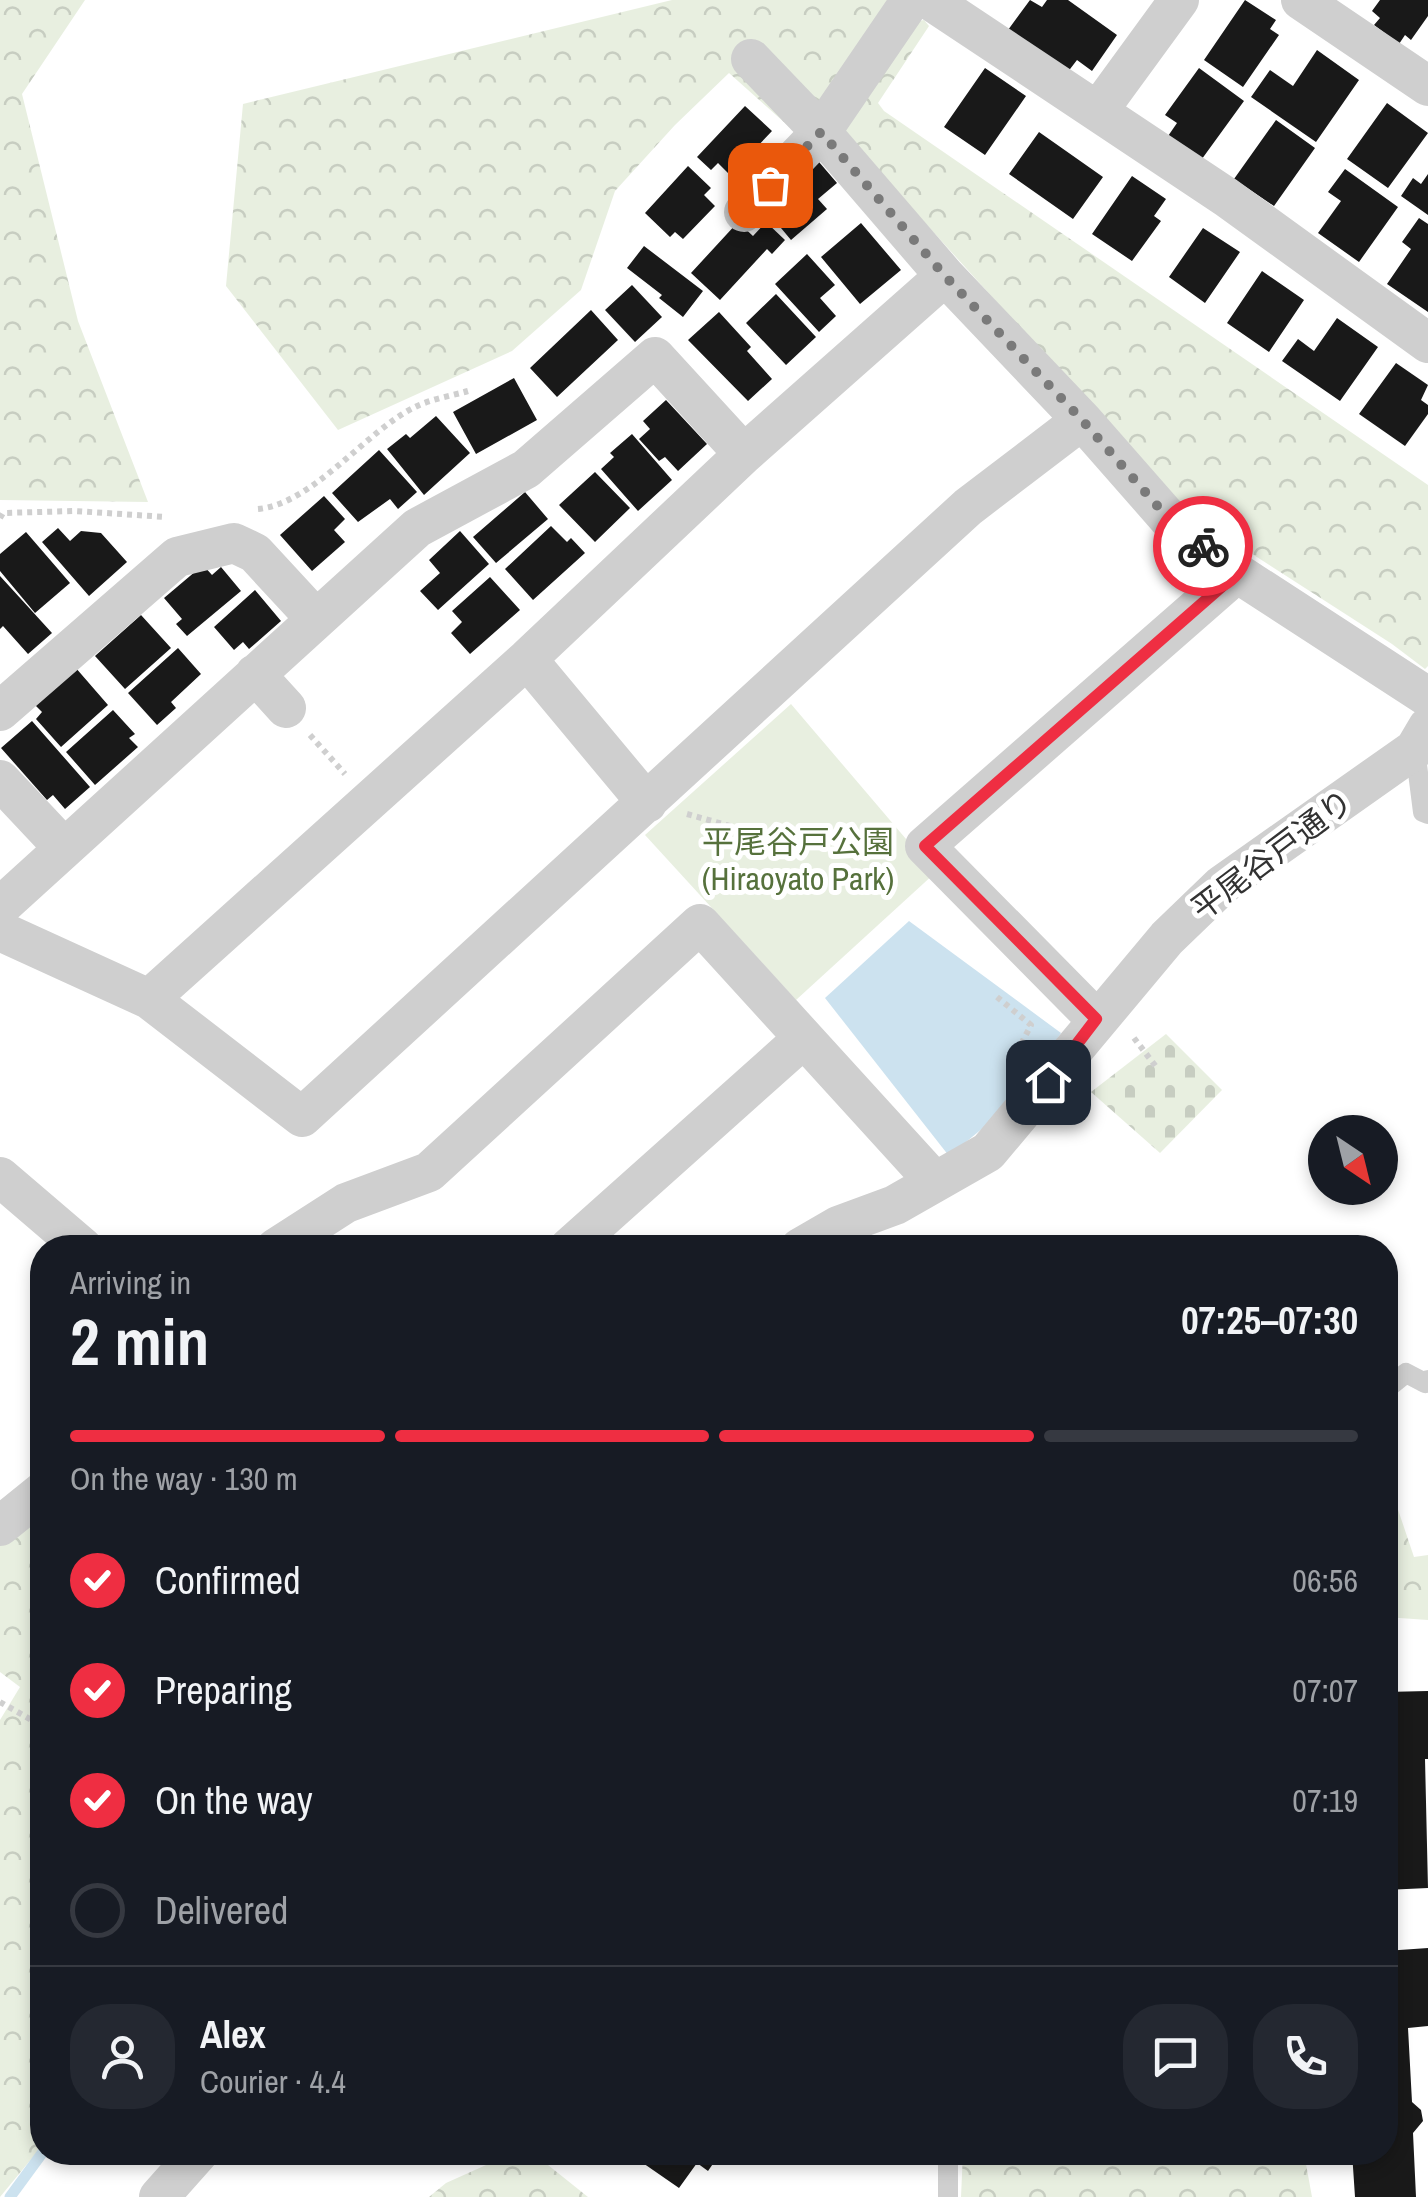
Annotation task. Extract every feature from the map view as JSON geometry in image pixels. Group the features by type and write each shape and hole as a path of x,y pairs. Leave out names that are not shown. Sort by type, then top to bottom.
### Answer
{"street":[{"path":"744,212 821,132 911,0"},
{"path":"930,0 1226,197 1428,343"},
{"path":"1098,111 1179,0"},
{"path":"1301,0 1421,69"},
{"path":"751,59 1168,518 1237,573 1428,696"},
{"path":"149,1000 528,659 744,454 945,276"},
{"path":"0,907 417,528 526,469 655,357 744,454"},
{"path":"0,931 149,1000 302,1118 968,507 1082,420"},
{"path":"0,712 177,558 234,543 256,553 316,619"},
{"path":"1096,1019 925,846 1237,573"},
{"path":"528,659 647,803"},
{"path":"255,674 286,708"},
{"name":"平尾谷戸通り","path":"822,1235 894,1205 988,1152 1096,1019 1168,938 1222,885 1422,738"},
{"path":"0,780 62,848"},
{"path":"297,1235 346,1204 429,1172 700,924 935,1182"},
{"path":"584,1235 804,1038"},
{"path":"0,1176 69,1235"},
{"path":"3,1518 30,1500"},
{"path":"158,2197 187,2165"}],"lane":[{"path":"1422,738 1422,812 1428,814"},
{"path":"1398,1379 1406,1373 1428,1380"},
{"path":"948,2165 948,2197"}],"path":[{"path":"254,509 270,508 309,487 414,407 468,391"},
{"path":"1,515 75,511 170,517"},
{"path":"286,708 370,802"},
{"path":"647,803 744,830"},
{"path":"996,997 1031,1025 1014,1059"},
{"path":"0,1702 30,1719"}],"green space":[{"path":"0,0 85,0 22,94 78,321 148,502 0,500"},
{"path":"672,0 905,0 795,132 729,73 615,191 581,290 512,351 338,430 226,286 243,104"},
{"path":"924,20 929,26 878,103 884,111 1428,485 1425,669 1173,503 1119,437 840,129 908,23"},
{"name":"平尾谷戸公園 (Hiraoyato Park)","path":"791,704 935,873 796,1000 645,835"},
{"path":"1166,1034 1222,1090 1160,1153 1091,1092"},
{"path":"1398,1510 1414,1557 1428,1555 1428,1620 1398,1618"},
{"path":"30,1518 30,2161 0,2197 0,1720 20,1687 0,1672 0,1543"},
{"path":"486,2165 548,2165 588,2197 429,2197 446,2183"},
{"path":"962,2165 1306,2165 1312,2197 961,2197"}],"water":[{"path":"909,921 1061,1033 1012,1104 949,1156 825,998"}],"building":[{"path":"1030,0 1042,7 1047,0 1068,0 1117,35 1092,71 1077,60 1067,73 1008,30"},
{"path":"1245,0 1276,20 1270,29 1279,35 1243,87 1204,60"},
{"path":"1380,0 1428,0 1428,16 1411,40 1405,35 1399,44 1374,25 1380,18 1372,11"},
{"path":"1317,50 1359,80 1316,142 1251,97 1270,70 1293,86"},
{"path":"985,68 1026,96 985,155 944,127"},
{"path":"1199,68 1244,101 1199,163 1166,139 1177,123 1165,115"},
{"path":"1387,103 1428,133 1388,188 1347,159"},
{"path":"745,106 772,131 730,175 718,163 711,170 697,157"},
{"path":"1276,120 1315,148 1274,206 1234,179"},
{"path":"1039,132 1103,177 1073,219 1009,174"},
{"path":"813,155 837,183 818,199 827,209 791,240 766,210"},
{"path":"688,166 711,188 704,195 715,206 683,239 675,232 670,237 645,213"},
{"path":"1345,169 1398,207 1359,262 1318,233 1341,201 1328,192"},
{"path":"1428,174 1428,215 1401,196 1413,178 1421,184"},
{"path":"1132,176 1166,199 1154,216 1161,221 1132,261 1092,234"},
{"path":"1419,218 1428,224 1428,312 1387,284 1411,249 1402,242"},
{"path":"738,222 753,236 766,222 785,240 772,254 767,249 720,300 691,273"},
{"path":"861,223 901,270 860,304 821,257"},
{"path":"1203,228 1240,252 1205,303 1169,277"},
{"path":"644,246 703,291 683,317 627,268"},
{"path":"807,254 835,285 820,298 836,316 819,332 775,284"},
{"path":"1262,271 1304,300 1269,352 1227,323"},
{"path":"632,285 662,317 635,342 605,310"},
{"path":"776,294 816,337 786,365 746,323"},
{"path":"591,310 618,340 557,397 530,368"},
{"path":"719,312 751,347 747,351 772,379 748,401 688,340"},
{"path":"1337,318 1378,347 1340,401 1282,361 1298,339 1314,351"},
{"path":"1396,363 1428,385 1421,400 1428,405 1428,414 1405,446 1359,414"},
{"path":"514,378 537,420 476,454 453,412"},
{"path":"666,400 707,444 678,471 665,457 659,461 639,439 650,429 643,421"},
{"path":"436,416 470,453 424,495 387,449 406,434 410,438"},
{"path":"632,434 672,480 638,511 601,469 614,457 610,453"},
{"path":"379,450 417,492 398,509 390,499 358,522 332,493"},
{"path":"595,472 630,508 595,542 559,505"},
{"path":"525,492 548,519 496,563 473,537"},
{"path":"324,496 345,519 334,530 345,542 312,571 280,535"},
{"path":"551,526 567,542 571,538 585,553 533,600 505,569"},
{"path":"58,528 70,541 81,531 101,533 127,562 89,596 42,542"},
{"path":"460,531 489,564 438,610 420,591 440,573 429,560"},
{"path":"26,532 70,583 35,613 0,571 0,554"},
{"path":"203,565 212,575 221,567 241,591 187,636 176,624 182,619 164,598"},
{"path":"0,576 52,633 28,654 3,626 0,629"},
{"path":"490,577 520,610 470,654 451,633 462,622 452,611"},
{"path":"255,590 281,621 249,649 243,642 234,650 214,627"},
{"path":"141,615 171,648 125,689 95,656"},
{"path":"178,648 201,674 171,702 176,708 157,725 128,693"},
{"path":"75,667 108,705 61,747 36,719 42,712 34,704"},
{"path":"113,710 135,734 129,738 138,747 95,785 66,752"},
{"path":"32,721 90,787 65,809 53,795 47,800 1,748"},
{"path":"1428,1691 1428,1888 1398,1889 1398,1692"},
{"path":"1428,1948 1428,2026 1408,2028 1412,2102 1421,2110 1423,2121 1413,2133 1416,2197 1355,2197 1353,2165 1398,2165 1398,1950"},
{"path":"646,2165 696,2165 679,2188"}],"waterway":[{"path":"10,2197 33,2165"}],"way so far":[{"path":"770,185 821,132 945,276 1082,420 1168,518 1203,546"}],"route":[{"path":"1048,1082 1096,1019 925,846 1237,573 1203,546"}]}
